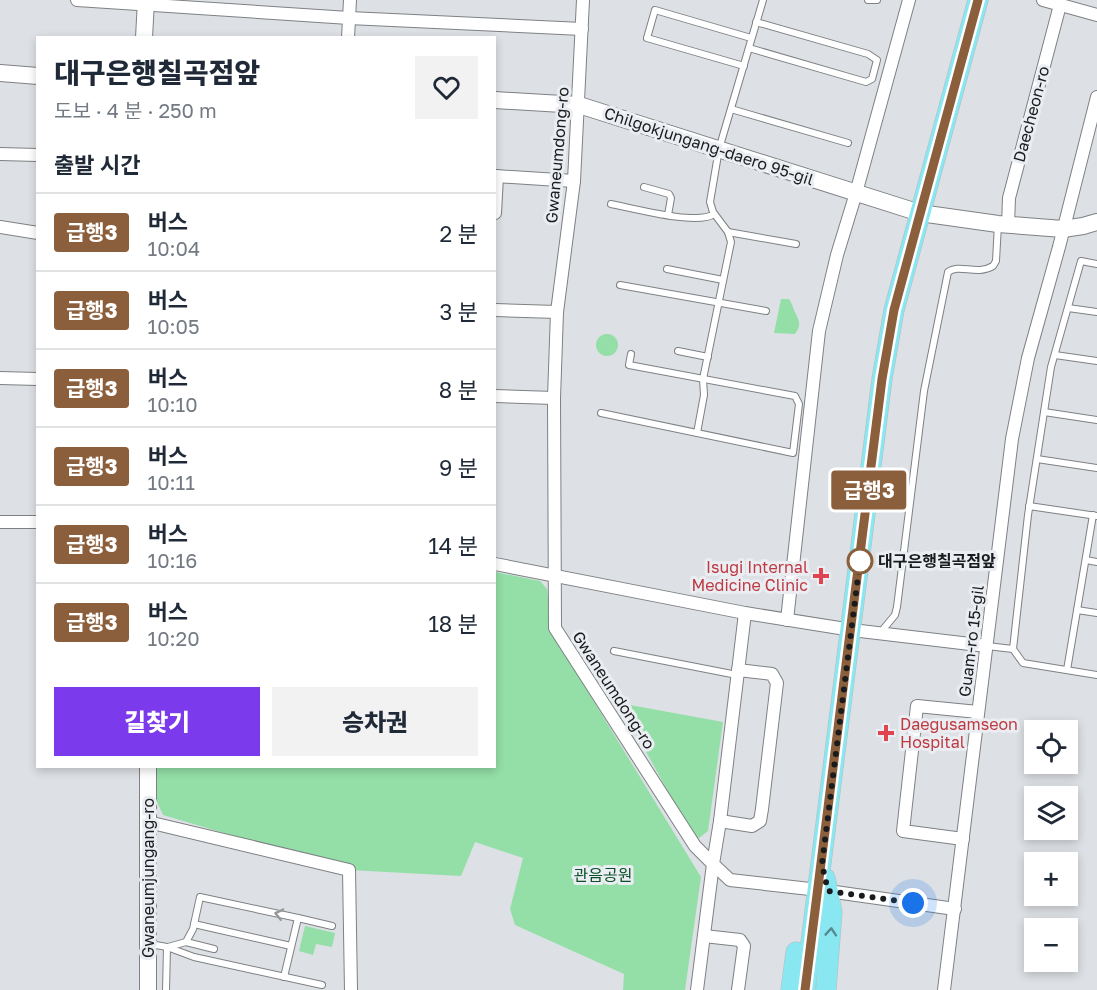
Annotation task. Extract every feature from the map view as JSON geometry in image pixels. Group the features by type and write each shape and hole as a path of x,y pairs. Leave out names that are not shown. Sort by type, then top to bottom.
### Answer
{"main road":[{"path":"805,990 882,379 894,310 978,0"},
{"path":"144,36 146,2"},
{"path":"0,73 36,76"},
{"name":"Chilgokjungang-daero 95-gil","path":"496,100 579,105 920,213"},
{"path":"920,213 1003,224 1063,228 1097,222"},
{"name":"Gwaneumjungang-ro","path":"148,768 148,990"},
{"path":"791,990 802,911 819,890 822,864"},
{"path":"819,890 832,912 826,990"}],"street":[{"path":"77,0 218,5 349,18 582,29"},
{"path":"348,36 350,0"},
{"name":"Gwaneumdong-ro","path":"584,0 574,181 557,312 554,398 555,628 695,846 730,880 955,909"},
{"path":"787,620 819,331 837,255 909,0"},
{"path":"1043,0 1097,15"},
{"name":"Daecheon-ro","path":"1003,224 1060,5"},
{"path":"1063,228 1097,97"},
{"path":"0,154 36,155"},
{"path":"496,176 574,181"},
{"path":"0,227 36,233"},
{"name":"Guam-ro 15-gil","path":"944,990 1012,439 1028,358 1063,228"},
{"path":"496,310 557,312"},
{"path":"0,378 36,379"},
{"path":"496,396 554,398"},
{"path":"0,522 36,522"},
{"path":"496,564 787,620 987,646"},
{"path":"697,990 745,613"},
{"path":"720,821 752,826 760,821 765,787 777,683 772,674 738,672"},
{"path":"963,839 903,831 917,706 978,712"},
{"path":"148,822 350,870 351,990"},
{"path":"704,936 740,940 744,946 738,990"}],"lane":[{"path":"697,433 704,395 703,379 731,242 728,232 714,214 710,202 719,149 763,0"},
{"path":"868,0 877,0"},
{"path":"744,66 647,38 655,10 751,38"},
{"path":"749,48 866,82 873,79 877,60 868,54 756,22"},
{"path":"731,109 848,143"},
{"path":"644,187 669,194 671,198 668,215"},
{"path":"610,204 690,219 708,218 714,214"},
{"path":"880,633 895,615 897,607 924,391 948,272 955,268 979,272 993,266 1003,224"},
{"path":"728,232 796,244"},
{"path":"1097,264 1082,261 1055,354 1029,506 1014,649 1023,663 1097,675"},
{"path":"667,269 723,280"},
{"path":"620,285 766,312"},
{"path":"1068,308 1097,312"},
{"path":"678,351 708,357"},
{"path":"601,413 792,453 800,404 795,396 629,365 631,354"},
{"path":"1055,354 1097,361"},
{"path":"1044,412 1097,420"},
{"path":"1037,459 1097,468"},
{"path":"1029,506 1095,516 1067,670"},
{"path":"1086,560 1097,562"},
{"path":"1077,610 1097,613"},
{"path":"987,646 1014,649"},
{"path":"614,651 738,672"},
{"path":"186,942 194,924 200,897 332,926"},
{"path":"284,977 298,918"},
{"path":"194,924 291,946"},
{"path":"167,947 186,942 214,949"},
{"path":"147,943 167,947 194,957 322,985"},
{"path":"166,990 167,947"}],"green space":[{"path":"781,299 789,299 799,322 795,334 774,333"},
{"path":"607,334 615,337 618,345 615,353 607,356 599,353 596,345 599,337"},
{"name":"관음공원","path":"496,572 540,581 547,589 552,633 701,877 685,990 623,990 624,974 515,925 510,909 523,858 475,842 461,876 349,870 163,815 157,802 156,768 496,768"},
{"path":"619,703 723,722 708,831 699,838 691,833"},
{"path":"305,926 335,933 332,947 316,944 313,955 299,951"}],"bus line":[{"name":"급행3","path":"805,990 882,379 894,310 978,0"}],"place":[{"name":"대구은행칠곡점앞","path":"860,561"},
{"name":"Isugi Internal Medicine Clinic","path":"821,576"},
{"name":"Daegusamseon Hospital","path":"886,733"}],"route":[{"path":"860,561 822,864 828,891 913,903"}]}
